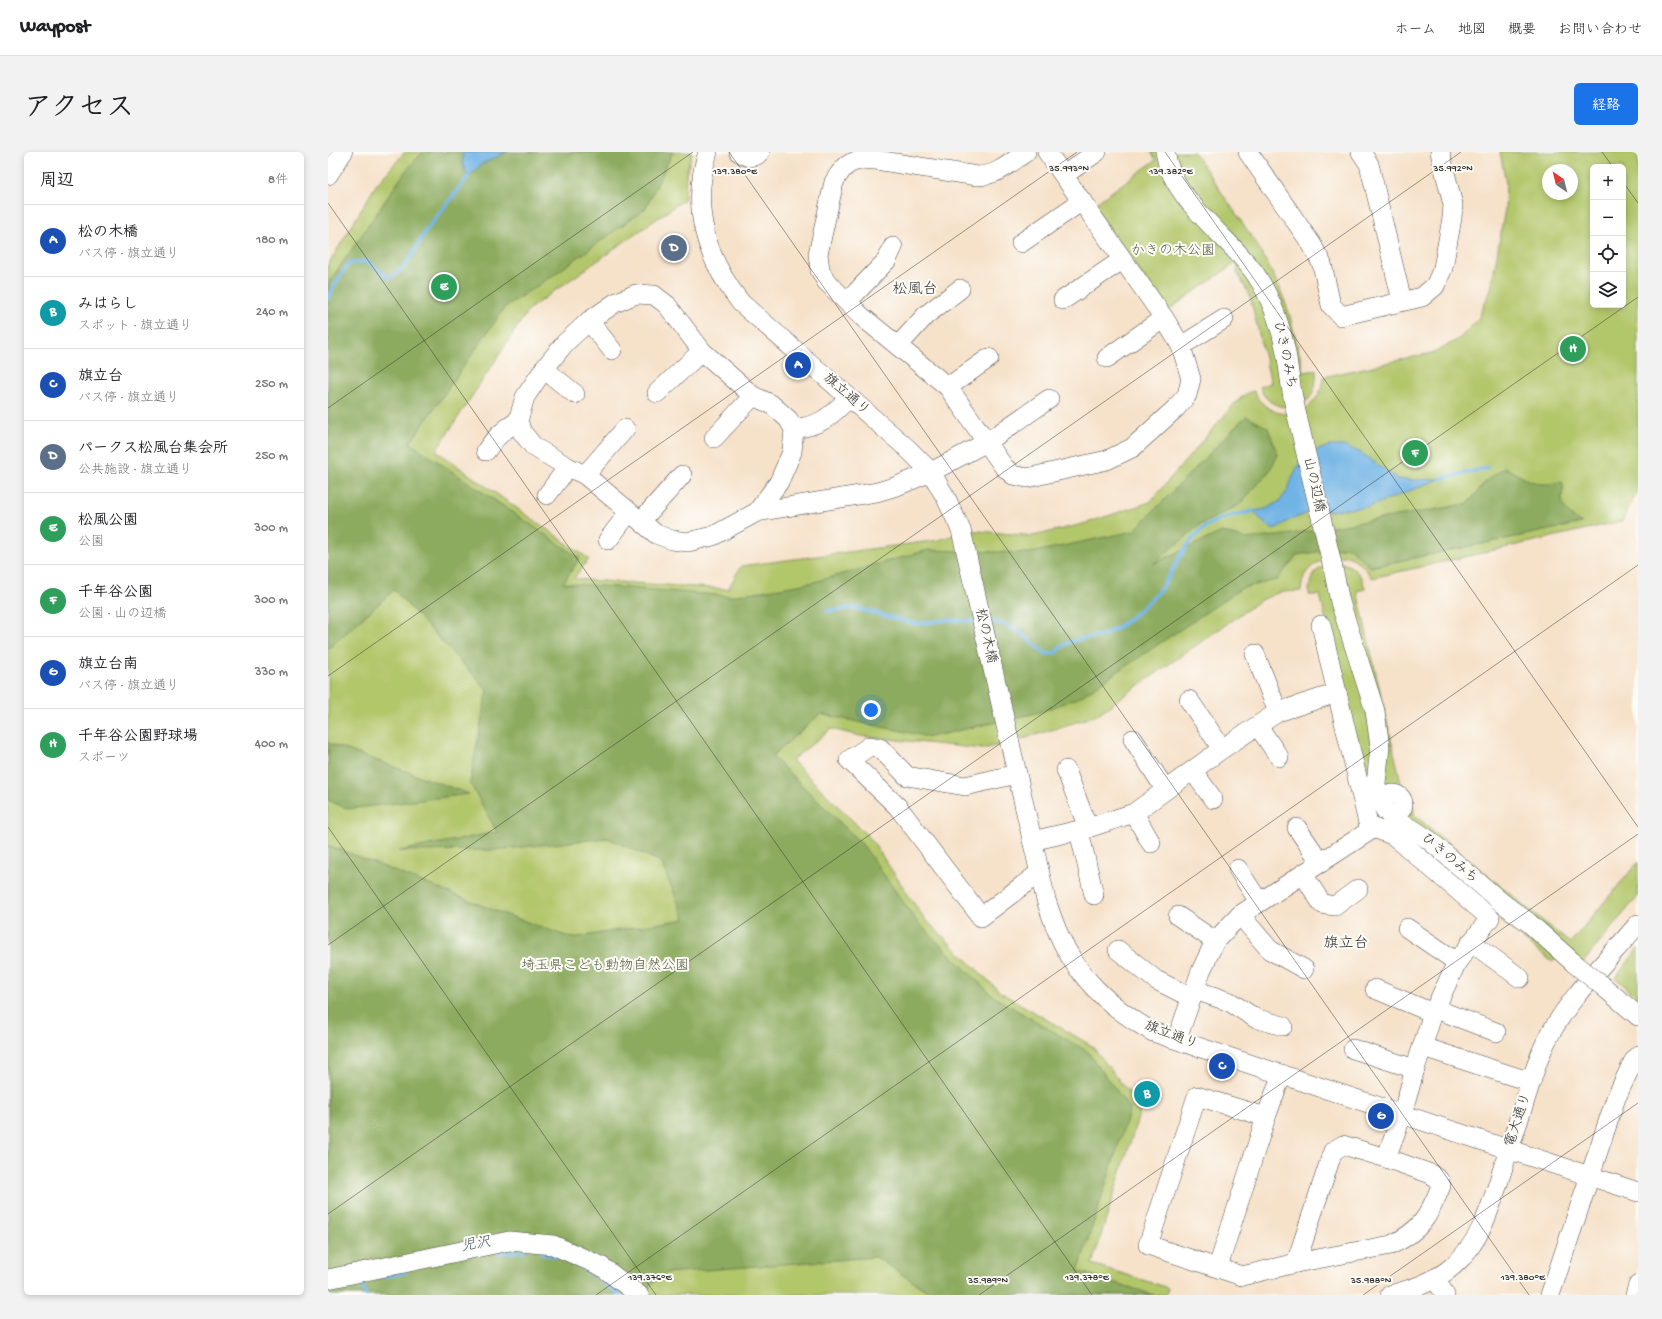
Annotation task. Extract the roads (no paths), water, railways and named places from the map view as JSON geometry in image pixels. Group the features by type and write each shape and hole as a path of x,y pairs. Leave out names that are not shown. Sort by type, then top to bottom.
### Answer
{"street":[{"path":"328,175 343,152"},
{"name":"旗立通り","path":"708,152 701,180 700,208 707,242 728,286 741,303 908,449 930,472 949,504 961,530"},
{"path":"740,152 749,157 757,155 760,152"},
{"path":"1026,152 996,173 987,176 977,176 876,160 859,159 847,165 839,173 834,182 818,254 820,270 826,281 860,315 948,387 1004,467 1013,476 1028,478 1107,460 1132,448 1176,408 1187,395 1192,379 1181,346 1164,318 1047,152"},
{"path":"1064,175 1097,152"},
{"name":"ひきのみち","path":"1165,152 1170,171 1183,192 1202,217 1243,258 1264,289 1275,315 1287,358 1289,380 1294,403"},
{"path":"1248,152 1312,245 1322,264 1331,305 1341,316 1422,297 1435,286 1443,268 1453,205 1440,152"},
{"path":"1352,152 1360,152 1369,164 1402,301"},
{"path":"1021,243 1082,201"},
{"path":"847,302 887,260 893,247"},
{"path":"1063,300 1122,260"},
{"path":"898,346 926,315 960,289"},
{"path":"757,512 779,482 792,452 794,429 788,419 772,404 753,396 702,351 667,305 654,295 636,294 615,302 589,321 565,343 544,369 525,397 518,421 522,432 534,447 585,475 656,534 672,540 688,542 713,536 757,512 877,492 897,486 930,472 987,442 1049,399"},
{"path":"1107,358 1164,318"},
{"path":"1181,346 1224,319"},
{"path":"589,321 612,350"},
{"path":"657,393 702,351"},
{"path":"948,387 989,358"},
{"path":"544,369 575,394"},
{"path":"714,438 753,396"},
{"path":"794,429 811,427 829,418 849,398"},
{"name":"山の辺橋","path":"1294,403 1333,568"},
{"path":"486,451 495,438 505,429 518,421"},
{"path":"585,475 625,428"},
{"path":"547,495 568,467"},
{"path":"608,540 682,475"},
{"name":"松の木橋","path":"961,530 1004,718"},
{"name":"ひきのみち","path":"1333,568 1344,619 1353,640 1363,677 1375,711 1380,747 1376,783 1377,792 1385,809 1394,821 1414,830 1429,840 1638,1016"},
{"path":"1321,625 1368,823 1374,828 1394,836 1490,918 1471,942 1458,962 1435,1011 1415,1068 1402,1114 1386,1158"},
{"path":"1255,654 1278,712"},
{"path":"1032,841 1084,830 1134,813 1222,749 1278,712 1338,693"},
{"path":"1189,700 1222,749"},
{"name":"旗立通り","path":"1004,718 1039,873 1046,900 1059,936 1076,965 1094,988 1115,1009 1153,1032 1638,1192"},
{"path":"1258,726 1279,757"},
{"path":"1133,739 1165,790"},
{"path":"1017,774 965,786 907,776 880,748 870,746 849,760 898,807 981,917 1039,873"},
{"path":"1066,770 1084,830 1094,895"},
{"path":"1193,771 1213,799"},
{"path":"1134,813 1151,843"},
{"path":"1298,828 1321,863"},
{"path":"1177,1039 1204,963 1215,941 1240,915 1374,828"},
{"path":"1238,869 1259,902"},
{"path":"1303,874 1322,904 1335,906 1358,889"},
{"path":"1240,915 1270,950 1304,969"},
{"path":"1178,916 1215,941"},
{"name":"電大通り","path":"1390,1295 1411,1289 1436,1278 1453,1266 1469,1249 1480,1233 1491,1206 1531,1082 1546,1041 1565,1009 1638,924"},
{"path":"1407,928 1458,962"},
{"path":"1471,942 1520,978"},
{"path":"1118,950 1156,980 1193,994 1230,1002 1255,1018 1283,1026"},
{"path":"1375,989 1496,1032"},
{"path":"1423,1047 1531,1082"},
{"path":"1352,1049 1415,1068"},
{"path":"1550,1295 1616,1098 1633,1062 1638,1055"},
{"path":"1218,1267 1266,1117 1282,1074"},
{"path":"1266,1117 1197,1096 1148,1244 1242,1276 1296,1263 1391,1245 1403,1239 1417,1228 1431,1210 1441,1186 1439,1180 1431,1174 1343,1145 1333,1151 1296,1263"},
{"path":"328,1279 509,1242 553,1245 601,1266 639,1295"},
{"path":"1436,1278 1445,1295"},
{"path":"1635,1295 1638,1285"}],"water":[{"path":"463,152 507,152 482,164 468,177 463,165"},
{"path":"1329,446 1344,446 1360,452 1398,479 1440,479 1369,507 1308,513 1288,521 1275,529 1265,524 1253,511 1266,509 1280,501 1288,490 1301,460 1316,451"}],"waterway":[{"path":"328,299 330,293 348,264 367,261 389,278 396,274 407,263 423,235 468,177"},
{"path":"1440,479 1487,468"},
{"path":"987,621 1012,627 1046,654 1055,653 1072,641 1105,634 1126,622 1147,604 1165,583 1188,545 1200,531 1218,520 1253,511"},
{"path":"827,611 856,608 916,624 947,620 976,621"},
{"name":"児沢","path":"497,1253 524,1251"},
{"name":"児沢","path":"542,1253 559,1257"},
{"name":"児沢","path":"578,1265 620,1295"},
{"name":"児沢","path":"383,1277 406,1272"},
{"path":"359,1281 366,1295"}],"place":[{"name":"パークス松風台集会所","path":"674,248"},
{"name":"松風公園","path":"444,287"},
{"name":"千年谷公園野球場","path":"1573,349"},
{"name":"松の木橋","path":"798,365"},
{"name":"千年谷公園","path":"1415,453"},
{"name":"旗立台","path":"1222,1066"},
{"name":"みはらし","path":"1147,1094"},
{"name":"旗立台南","path":"1381,1116"}],"district":[{"name":"松風台","path":"915,290"},
{"name":"旗立台","path":"1346,944"}],"park label":[{"name":"かきの木公園","path":"1173,251"},
{"name":"埼玉県こども動物自然公園","path":"605,966"}]}
